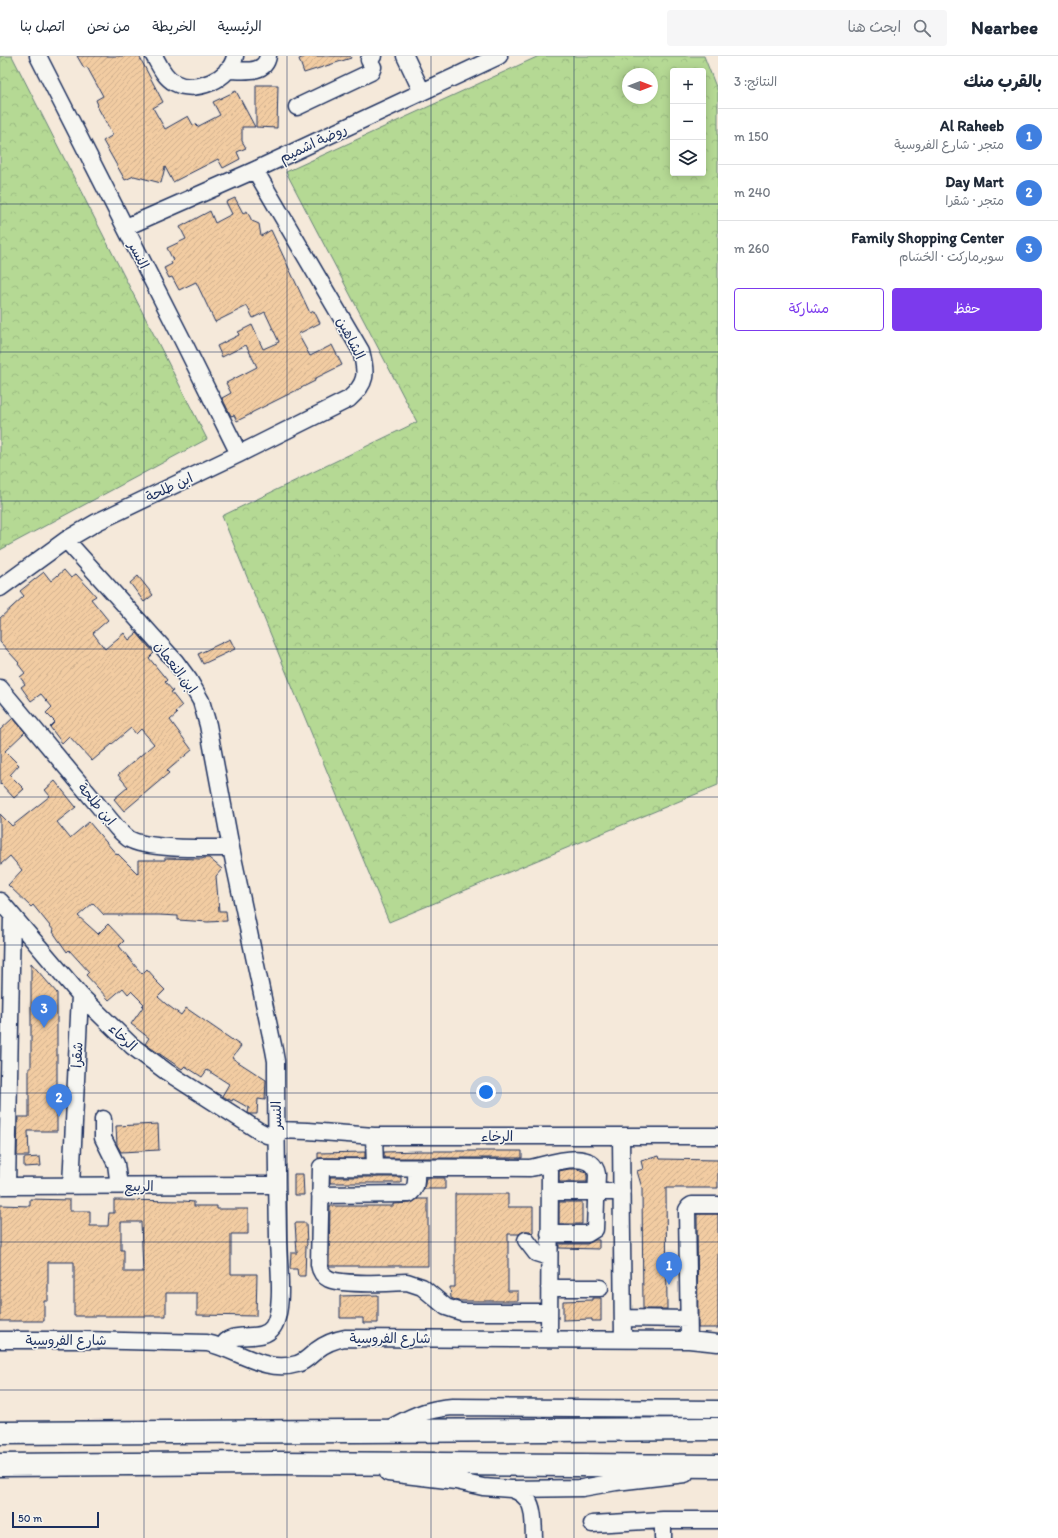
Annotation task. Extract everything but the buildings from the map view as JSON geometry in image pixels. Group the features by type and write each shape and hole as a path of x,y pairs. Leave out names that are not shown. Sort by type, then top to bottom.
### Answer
{"highway":[{"path":"0,1433 718,1429"},
{"path":"0,1464 277,1462 718,1466"}],"street":[{"name":"النسر","path":"38,56 126,227 239,454"},
{"path":"154,56 163,73 175,83 197,87 218,79 227,70 235,56"},
{"path":"227,70 254,70 260,68 265,64 268,56"},
{"path":"297,107 371,72 373,67 369,60 373,56"},
{"path":"405,56 422,92"},
{"name":"روضة اشميم","path":"126,227 255,170 500,56"},
{"name":"الشاهين","path":"239,454 349,400 360,390 366,377 365,365 361,351 255,170"},
{"name":"ابن طلحة","path":"0,588 66,540 97,522 239,454"},
{"name":"ابن النعمان","path":"66,540 175,661 189,680 201,701 208,725 231,848"},
{"name":"ابن طلحة","path":"0,688 117,828 128,839 152,846 231,848"},
{"name":"النسر","path":"222,1346 225,1341 231,1338 256,1336 266,1333 273,1327 279,1306 276,1061 231,848"},
{"name":"الرخاء","path":"0,901 80,995 132,1046 149,1060 263,1133 308,1130 374,1136 718,1136"},
{"path":"3,1186 12,914"},
{"name":"شقرا","path":"71,1186 80,995"},
{"path":"103,1118 103,1138 116,1164 119,1186"},
{"path":"374,1136 375,1168"},
{"path":"621,1137 623,1340"},
{"path":"549,1234 587,1234 593,1232 595,1229 597,1174 596,1170 591,1164 583,1160 566,1160 550,1162 530,1168 321,1168 319,1264 322,1273 330,1279 341,1282 407,1282 422,1287 446,1307 461,1312 549,1312"},
{"path":"549,1339 550,1162"},
{"path":"320,1195 409,1194 413,1191 416,1184 416,1168"},
{"name":"الربيع","path":"3,1186 277,1185"},
{"path":"550,1192 622,1192"},
{"path":"689,1340 687,1210 692,1205 718,1205"},
{"path":"526,1240 536,1252 549,1257"},
{"path":"549,1288 600,1288"},
{"path":"623,1318 688,1319"},
{"name":"شارع الفروسية","path":"0,1340 207,1343 222,1346 261,1363 281,1367 299,1364 330,1342 345,1338 689,1340 718,1343"},
{"path":"387,1430 417,1414 428,1410 452,1407 718,1409"},
{"path":"277,1462 419,1476 483,1487 512,1489 564,1489 593,1487 616,1482 718,1470"},
{"path":"512,1489 521,1493 528,1499 532,1509 534,1538"},
{"path":"533,1517 538,1502 543,1495 564,1489"},
{"path":"592,1524 663,1520 718,1520"},
{"path":"663,1520 663,1538"}],"green space":[{"path":"0,56 12,56 207,439 0,550"},
{"path":"539,56 704,56 718,92 718,785 389,922 222,516 417,422 286,172"}],"place":[{"name":"Family Shopping Center","path":"44,1028"},
{"name":"Day Mart","path":"59,1117"},
{"name":"Al Raheeb","path":"669,1285"}]}
